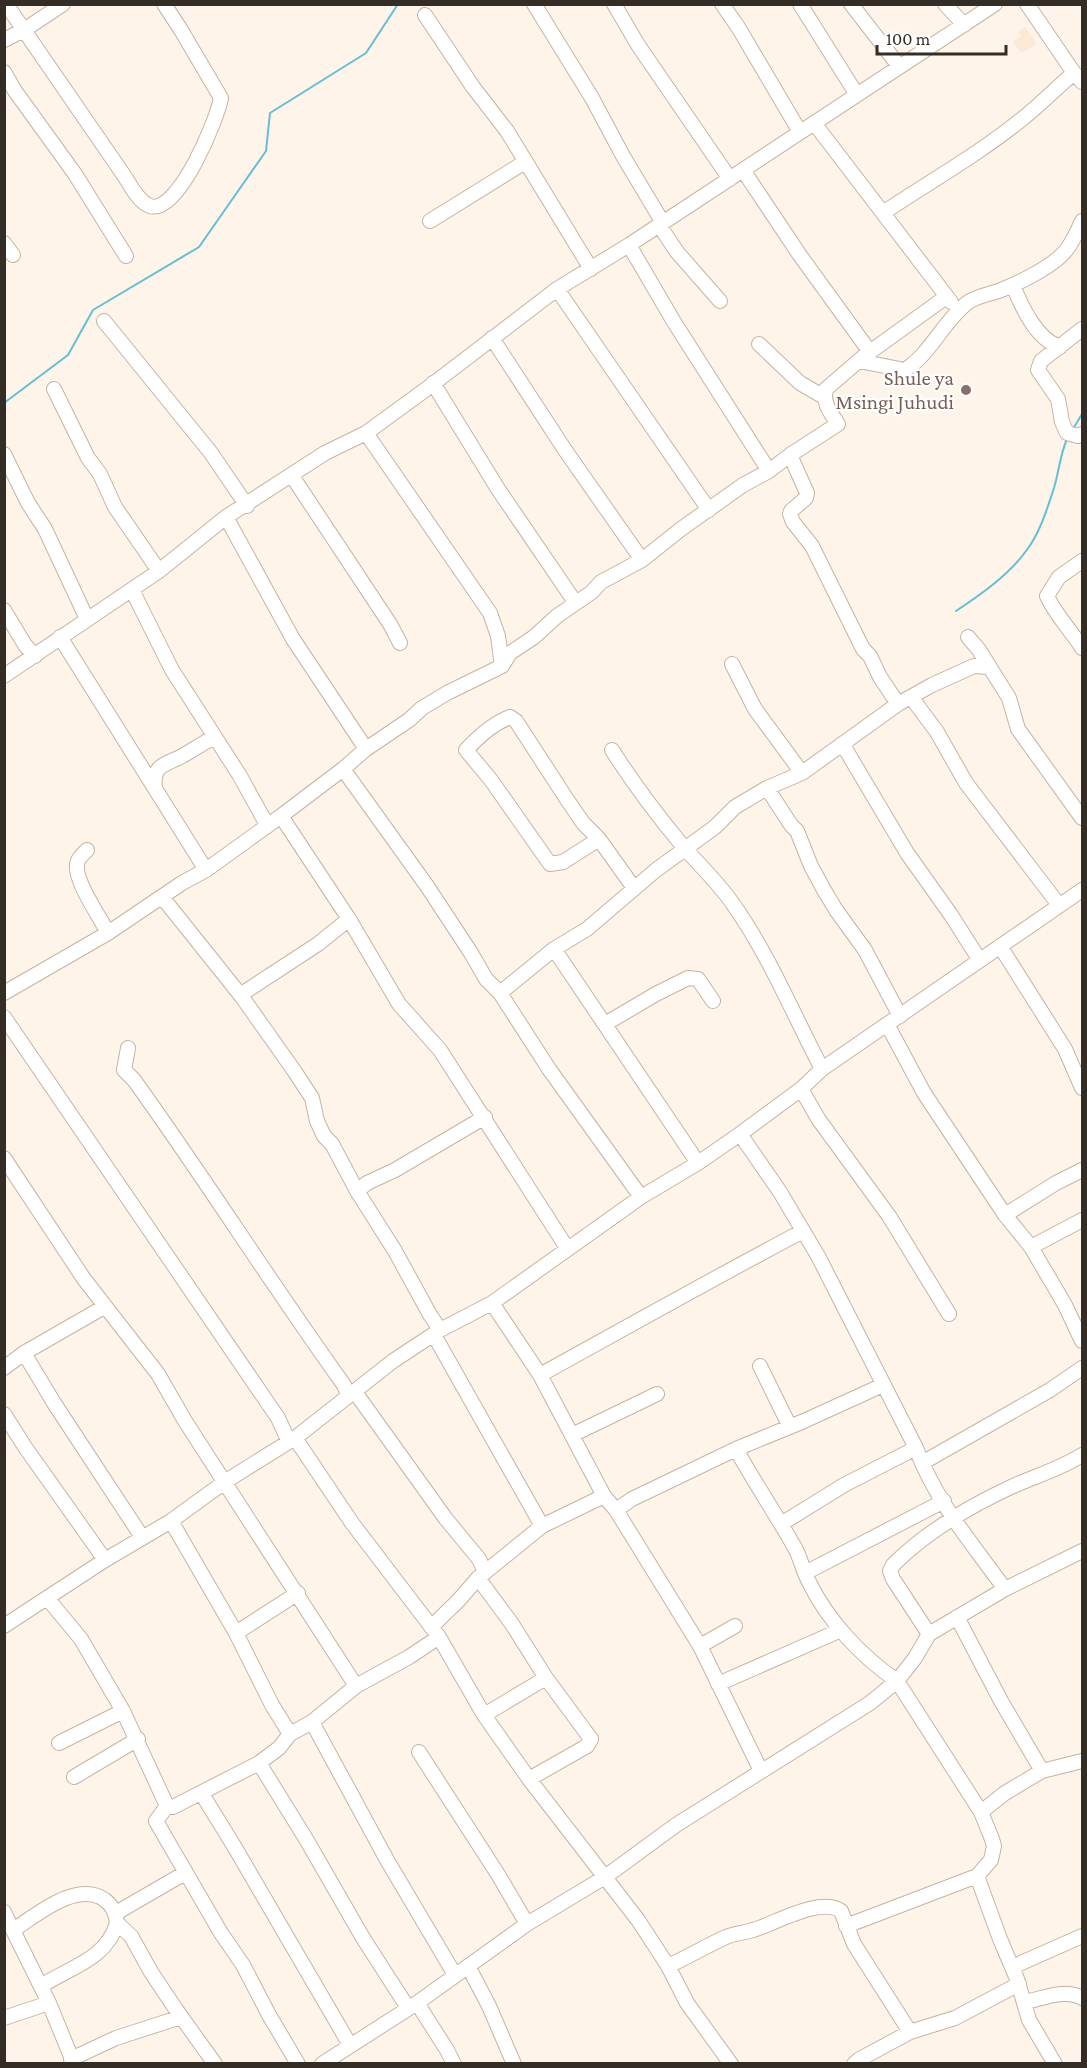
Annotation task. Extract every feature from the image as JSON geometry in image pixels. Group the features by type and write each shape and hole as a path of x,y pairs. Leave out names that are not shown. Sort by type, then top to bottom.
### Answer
{"street":[{"path":"6,4 142,201 151,206 159,205 183,183 210,133 218,115 221,98 199,58 164,4"},
{"path":"4,40 24,30 63,4"},
{"path":"534,4 592,98 677,252 720,302"},
{"path":"614,4 638,45 730,179"},
{"path":"722,4 800,132"},
{"path":"800,4 857,95"},
{"path":"851,4 899,66"},
{"path":"945,4 964,25"},
{"path":"4,676 159,571 226,517 247,506 326,453 366,433 557,289 629,245 995,4"},
{"path":"883,213 933,182 1009,129 1078,77 1027,4"},
{"path":"425,15 473,87 507,131 591,269"},
{"path":"4,72 15,91 75,174 126,256"},
{"path":"814,123 959,311"},
{"path":"430,222 525,162"},
{"path":"743,170 864,357 905,370 917,362 969,301 1013,285 1059,258 1067,250 1083,221"},
{"path":"4,243 14,255"},
{"path":"629,245 674,322 769,471"},
{"path":"1013,285 1021,306 1045,340 1059,347"},
{"path":"557,289 709,510"},
{"path":"4,993 108,933 206,870 343,769 366,748 409,720 422,708 502,666 510,653 534,637 575,602 592,592 601,582 642,560 743,485 769,471 790,454 838,424 824,397 826,389 864,357 946,297"},
{"path":"104,321 211,453 247,506"},
{"path":"1083,329 1041,361 1038,370 1058,399 1063,428 1069,435 1083,434"},
{"path":"492,338 565,450 642,560"},
{"path":"1045,340 1046,357"},
{"path":"759,344 800,383 824,397"},
{"path":"433,383 498,489 575,602"},
{"path":"54,389 88,458 100,474 115,507 159,571"},
{"path":"366,433 490,613 498,636 502,666"},
{"path":"4,454 28,503 45,529 87,619"},
{"path":"790,454 807,493 806,498 790,514 793,522 812,546 863,649 870,656 880,677 898,704"},
{"path":"292,476 390,624 400,643"},
{"path":"226,517 293,639 366,748"},
{"path":"1083,561 1059,577 1047,596 1061,621 1083,648"},
{"path":"132,590 172,670 240,776 267,825"},
{"path":"4,610 25,645 35,656"},
{"path":"60,637 206,870"},
{"path":"968,637 979,650 1009,698 1018,729 1083,818"},
{"path":"732,664 755,709 802,773"},
{"path":"500,993 554,949 587,929 634,888 715,827 735,807 767,788 802,773 898,704 932,685 974,666 988,667"},
{"path":"911,697 937,732 966,783 1059,904"},
{"path":"598,839 563,862 550,864 491,780 466,750 502,720 510,717 516,720 583,823 598,839 634,888"},
{"path":"155,789 154,780 158,768 214,737"},
{"path":"843,745 907,853 979,959"},
{"path":"612,750 634,784 734,904 780,985 822,1069"},
{"path":"142,767 157,759 172,760"},
{"path":"343,769 433,895 486,979 500,993 549,1069 641,1197"},
{"path":"767,788 797,831 811,866 824,890 865,950 900,1016"},
{"path":"281,816 349,919 399,1004 440,1050 567,1248"},
{"path":"87,850 78,860 79,879 108,933"},
{"path":"4,1626 105,1560 171,1521 226,1481 292,1440 393,1361 437,1332 492,1303 641,1197 740,1134 801,1089 822,1069 888,1026 979,959 1059,904 1080,896"},
{"path":"162,897 277,1044 312,1098 317,1121 324,1136 332,1144 357,1191 396,1251 542,1526"},
{"path":"240,995 318,944 349,919"},
{"path":"1000,946 1065,1049 1083,1088"},
{"path":"554,949 606,1024 675,1132 698,1162"},
{"path":"606,1024 657,993 690,977 698,979 713,1001"},
{"path":"4,1017 292,1440 435,1632 484,1715 529,1779 638,1920 668,1966 687,2003 731,2064"},
{"path":"888,1026 924,1094 1005,1215 1031,1247 1083,1341"},
{"path":"128,1048 124,1070 134,1080 198,1171 344,1385 479,1559 482,1575 512,1624 546,1678 591,1739 587,1746 529,1779"},
{"path":"801,1089 819,1120 889,1216 949,1314"},
{"path":"357,1191 367,1183 395,1170 485,1117"},
{"path":"740,1134 803,1231 922,1463 953,1518 1005,1589"},
{"path":"4,1158 104,1306 158,1374 185,1421 226,1481 356,1686"},
{"path":"1005,1215 1056,1183 1083,1170"},
{"path":"1031,1247 1083,1220"},
{"path":"540,1376 712,1279 803,1231"},
{"path":"492,1303 540,1376 604,1496 616,1510 700,1646 760,1771"},
{"path":"4,1368 24,1353 104,1306"},
{"path":"24,1353 142,1538"},
{"path":"760,1366 790,1427"},
{"path":"922,1463 1050,1390 1083,1368"},
{"path":"616,1510 632,1499 736,1449 884,1385"},
{"path":"572,1435 657,1394"},
{"path":"4,1414 105,1560"},
{"path":"781,1524 844,1485 916,1448"},
{"path":"736,1449 803,1564 811,1586 841,1630 882,1670 897,1681 981,1812 994,1846 991,1860 977,1876 846,1926"},
{"path":"929,1634 893,1579 890,1571 893,1565 916,1543 953,1518 1012,1486 1060,1468 1083,1455"},
{"path":"167,1806 177,1806 260,1764 279,1748 290,1734 312,1722 356,1686 409,1657 435,1632 458,1601 482,1575 542,1526 604,1496"},
{"path":"805,1574 944,1501"},
{"path":"171,1521 236,1633 272,1705 290,1734"},
{"path":"322,2064 412,2006 527,1924 605,1877 676,1825 870,1703 897,1681 919,1653 929,1634 1005,1589 1083,1551"},
{"path":"236,1633 298,1593"},
{"path":"47,1598 81,1640 123,1711 138,1739 167,1806"},
{"path":"957,1617 1001,1701 1042,1771"},
{"path":"700,1646 735,1626"},
{"path":"718,1684 841,1630"},
{"path":"484,1715 546,1678"},
{"path":"59,1743 123,1711"},
{"path":"312,1722 387,1860 455,1975"},
{"path":"74,1777 138,1739"},
{"path":"418,1752 499,1876 527,1924"},
{"path":"981,1812 1005,1793 1042,1771 1083,1761"},
{"path":"260,1764 363,1938 447,2050 453,2064"},
{"path":"202,1794 350,2044"},
{"path":"167,1806 156,1821 185,1873 243,1965 268,2015 298,2064"},
{"path":"41,1986 92,1958 110,1941 117,1918 185,1873"},
{"path":"977,1876 1019,1984 1029,2020 1055,2064"},
{"path":"13,1930 71,1895 97,1894 109,1903 151,1972 215,2064"},
{"path":"668,1966 729,1935 752,1930 783,1917 821,1907 835,1907 841,1911 861,1956 910,2032"},
{"path":"4,1912 49,2003 73,2061 116,2038 181,2017"},
{"path":"1012,1967 1083,1936"},
{"path":"468,1966 502,2034 514,2064"},
{"path":"855,2064 860,2059 910,2032 954,2018 1019,1984"},
{"path":"1024,2002 1065,1994 1076,1994 1083,1998"},
{"path":"4,2018 49,2003"}],"shaded area":[{"path":"1025,27 1037,44 1021,53 1013,42 1021,36 1018,32"}],"waterway":[{"path":"4,403 68,355 93,310 199,247 266,151 270,113 366,53 398,4"},
{"path":"1073,429 1082,414"},
{"path":"956,611 1003,576 1031,544 1049,504 1067,439"}],"place":[{"name":"Shule ya Msingi Juhudi","path":"966,390"}]}
